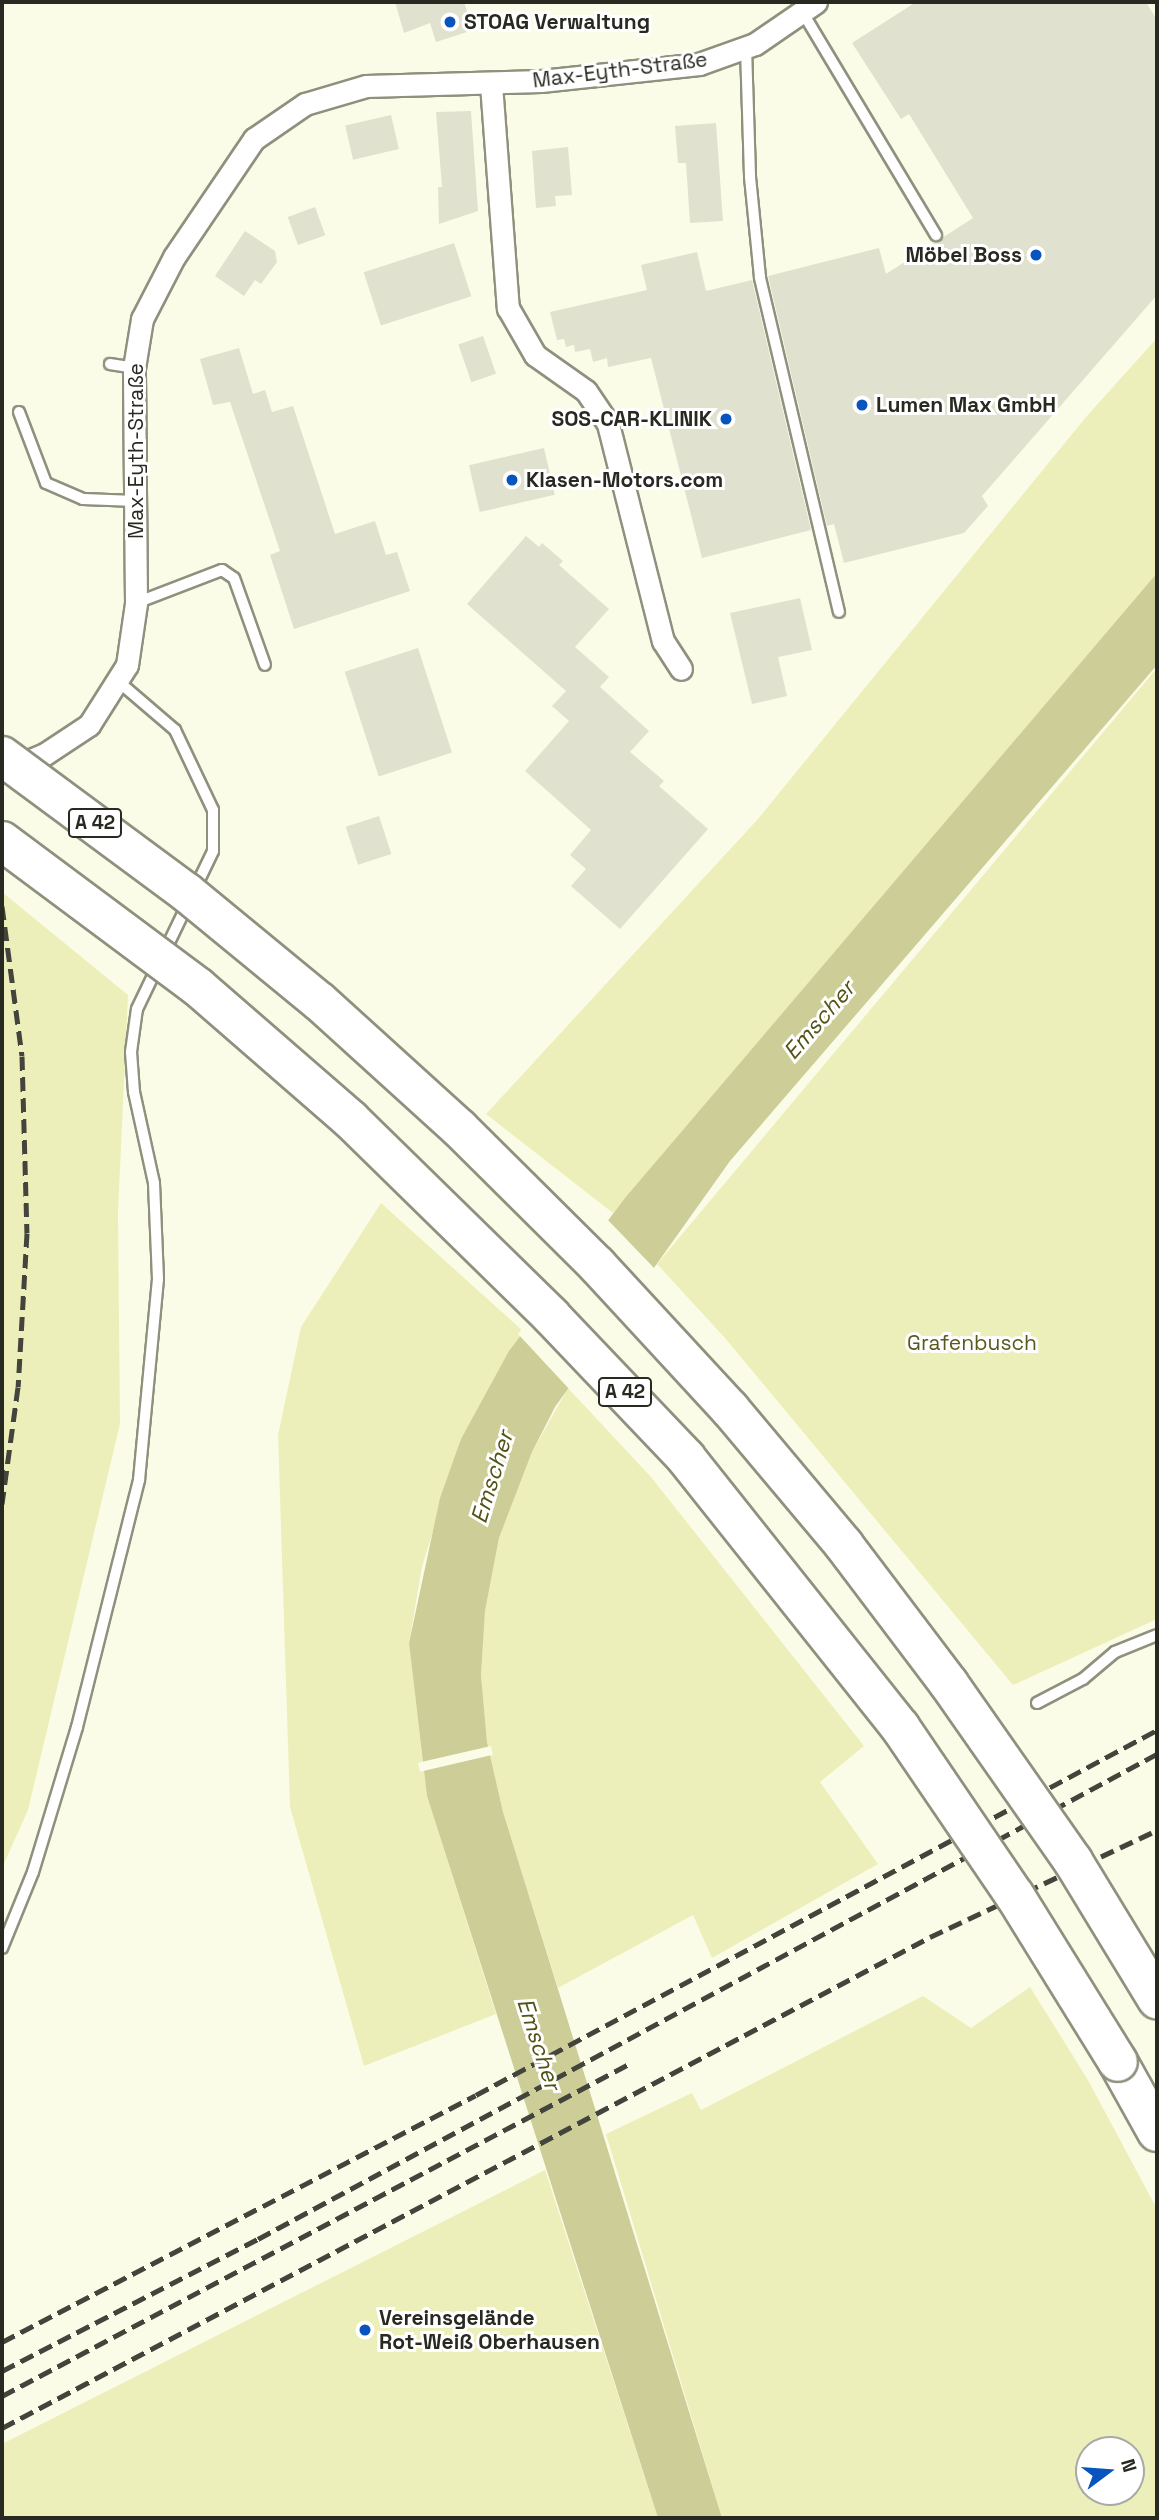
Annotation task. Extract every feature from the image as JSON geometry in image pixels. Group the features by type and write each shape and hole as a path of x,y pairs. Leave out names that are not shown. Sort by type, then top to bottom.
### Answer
{"highway":[{"name":"A 42","path":"2,756 186,892 320,1002 460,1129 597,1265 730,1409 892,1609 1014,1774 1157,1999"},
{"name":"A 42","path":"2,841 198,987 351,1120 541,1306 686,1458 900,1727 1015,1896 1118,2062 1157,2132"}],"street":[{"name":"Max-Eyth-Straße","path":"2,772 45,754 89,725 119,682 134,635 134,368 147,303 230,169 270,127 328,95 366,86 491,84 699,64 747,48 810,7"},
{"path":"491,84 508,308 535,355 586,391 608,424 663,641 681,669"}],"lane":[{"path":"810,7 936,235"},
{"path":"747,48 750,177 760,278 839,612"},
{"path":"110,364 134,368"},
{"path":"19,412 46,483 83,499 136,501"},
{"path":"136,603 222,570 234,578 265,664"},
{"path":"2,1948 33,1872 81,1714 139,1480 158,1279 154,1183 134,1092 131,1052 137,1009 213,851 213,810 175,730 119,682"},
{"path":"1037,1703 1083,1679 1115,1652 1157,1636"}],"green space":[{"path":"1157,338 1157,573 613,1213 486,1114 757,820 1086,417"},
{"name":"Grafenbusch","path":"1157,668 1157,1619 1013,1685 725,1338 657,1264"},
{"path":"2,892 128,995 118,1212 120,1424 28,1810 2,1868"},
{"path":"381,1203 524,1332 461,1439 422,1567 409,1643 427,1796 496,2014 364,2066 290,1807 278,1435 301,1327"},
{"path":"568,1388 651,1477 864,1746 820,1782 878,1864 712,1958 693,1915 558,1988 503,1812 487,1742 481,1675 485,1611 499,1538 532,1452"},
{"path":"1030,1987 1088,2080 1157,2209 1157,2518 722,2518 606,2134 692,2093 701,2110 923,1996 971,2028"},
{"name":"Vereinsgelände Rot-Weiß Oberhausen","path":"545,2170 658,2518 2,2518 2,2444"}],"water":[{"name":"Emscher","path":"1157,573 1157,665 730,1161 555,1407 532,1452 499,1538 485,1611 481,1675 487,1742 503,1812 722,2518 658,2518 427,1796 409,1643 440,1498 461,1439 509,1351 625,1198"}],"pier":[{"path":"605,1217 656,1270 571,1391 518,1334"},
{"path":"491,1746 493,1755 420,1772 418,1763"}],"building":[{"name":"STOAG Verwaltung","path":"395,2 464,2 473,30 436,42 430,23 404,33"},
{"name":"Möbel Boss","path":"916,2 1146,2 1157,20 1157,295 982,496 988,506 964,533 844,563 834,524 827,526 768,276 879,248 886,274 973,218 909,114 901,119 852,43"},
{"path":"471,111 478,211 439,224 438,187 442,187 436,112"},
{"path":"391,115 399,149 353,160 345,126"},
{"path":"716,123 723,221 690,223 686,163 678,163 675,126"},
{"path":"568,147 572,195 555,196 556,206 536,208 532,151"},
{"path":"315,207 325,235 298,245 288,217"},
{"path":"245,231 275,251 277,262 261,284 255,280 244,296 215,276"},
{"path":"454,243 471,296 381,326 364,272"},
{"name":"SOS-CAR-KLINIK","path":"697,252 706,291 752,280 811,530 702,558 651,358 608,367 607,358 593,362 590,349 575,352 574,345 566,347 564,339 557,340 550,312 647,290 641,265"},
{"path":"483,336 496,374 471,382 458,344"},
{"path":"239,348 253,394 265,390 272,412 293,406 335,534 375,521 386,555 397,552 410,591 294,629 270,555 280,551 230,402 213,405 200,359"},
{"name":"Klasen-Motors.com","path":"544,448 555,495 480,512 469,465"},
{"path":"526,536 539,547 542,543 563,561 559,565 609,609 575,647 609,677 600,687 649,731 630,752 664,781 659,786 708,829 620,929 571,886 586,869 570,855 591,830 525,771 569,721 552,706 566,691 467,604"},
{"path":"800,598 812,650 778,657 787,696 752,704 730,613"},
{"path":"418,648 452,753 379,776 345,672"},
{"path":"379,816 391,854 358,865 346,827"}],"railway":[{"path":"2,906 22,1056 27,1233 18,1387 2,1504"},
{"path":"2,2342 476,2095 1157,1730"},
{"path":"2,2371 258,2239 1157,1754"},
{"path":"2,2428 930,1937 1157,1830"},
{"path":"2,2396 631,2063"}],"place":[{"name":"STOAG Verwaltung","path":"450,22"},
{"name":"Möbel Boss","path":"1036,255"},
{"name":"Lumen Max GmbH","path":"862,405"},
{"name":"SOS-CAR-KLINIK","path":"726,419"},
{"name":"Klasen-Motors.com","path":"512,480"},
{"name":"Vereinsgelände Rot-Weiß Oberhausen","path":"365,2330"}]}
